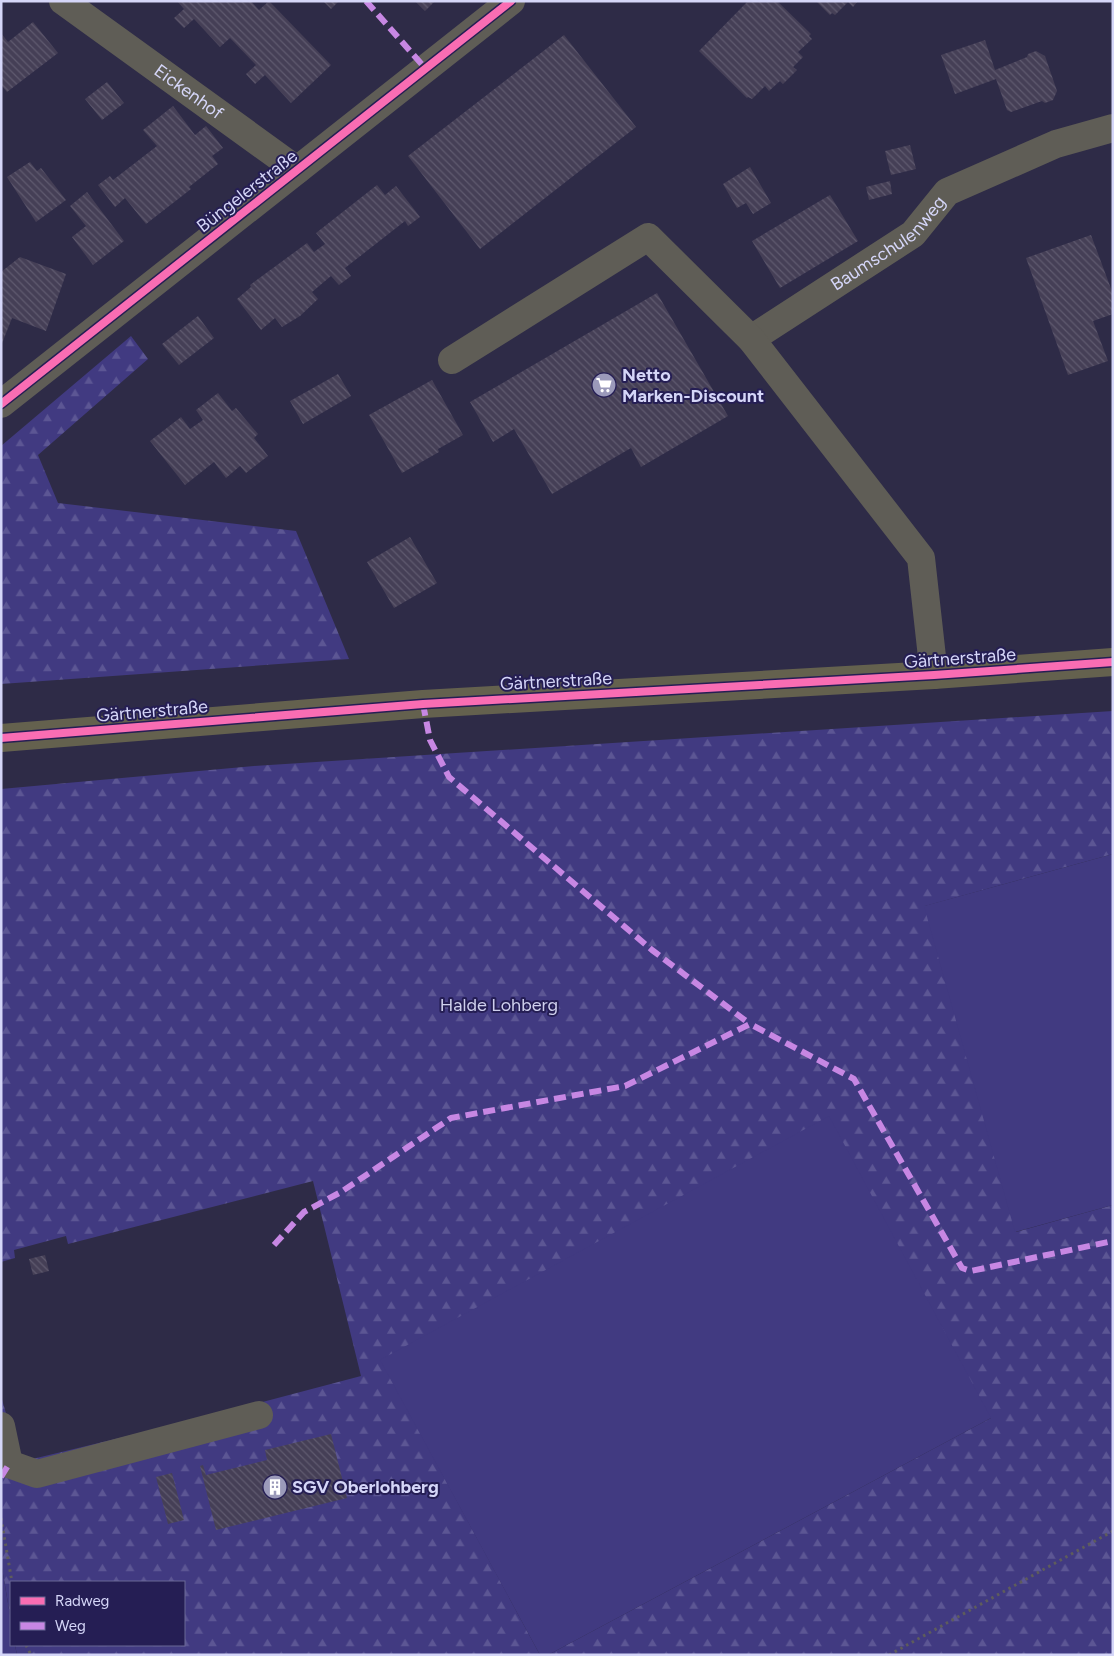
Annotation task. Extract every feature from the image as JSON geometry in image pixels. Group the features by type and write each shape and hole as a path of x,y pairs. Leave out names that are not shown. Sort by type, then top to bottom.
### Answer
{"main road":[{"name":"Gärtnerstraße","path":"1,738 423,704 934,675 1113,662"}],"street":[{"name":"Büngelerstraße","path":"1,404 512,1"},
{"name":"Eickenhof","path":"76,5 297,170"},
{"name":"Baumschulenweg","path":"751,340 913,234 947,192 1056,144 1113,128"},
{"path":"452,360 648,237 751,340 921,558 934,675"},
{"path":"1,1426 9,1464 37,1474 259,1415"}],"path":[{"path":"1,1518 12,1581"},
{"path":"889,1655 1113,1531"}],"green space":[{"path":"131,336 148,359 38,455 58,503 296,531 349,659 1,684 1,446"},
{"name":"Halde Lohberg","path":"1113,711 1113,854 925,906 1016,1232 1113,1205 1113,1655 548,1655 991,1418 381,1360 540,1655 17,1655 15,1646 185,1646 185,1581 10,1581 10,1615 1,1562 1,1396 20,1462 194,1420 361,1376 313,1181 68,1244 66,1236 14,1250 15,1258 1,1262 1,789 254,766"},
{"path":"1113,854 1113,1205 1015,1232 924,906"},
{"path":"829,1116 991,1418 548,1655 540,1655 380,1360"},
{"path":"1,1562 10,1615 10,1646 15,1646 17,1655 1,1655"}],"building":[{"path":"177,1 251,1 259,10 269,1 331,65 291,103 265,75 255,84 246,74 256,65 230,38 220,47 194,19 184,28 174,18 184,9"},
{"path":"323,1 339,1 331,9"},
{"path":"415,1 435,1 425,11"},
{"path":"748,1 777,1 811,34 809,36 812,39 798,52 803,57 793,67 797,70 783,84 780,81 769,91 765,86 752,99 747,98 699,51"},
{"path":"816,1 858,1 853,7 848,2 835,15 832,13 830,15"},
{"path":"33,22 58,53 7,92 1,85 1,33 8,42"},
{"path":"564,35 636,127 480,249 408,156"},
{"path":"985,40 995,70 1027,57 1028,54 1036,51 1045,56 1057,91 1053,100 1045,103 1042,101 1011,112 1007,110 996,79 955,94 941,55"},
{"path":"107,82 124,103 102,120 85,99"},
{"path":"173,106 195,135 206,126 223,148 212,156 218,164 189,187 191,189 146,224 125,198 115,207 98,185 110,176 113,180 157,146 143,130"},
{"path":"910,145 916,169 891,175 885,151"},
{"path":"30,162 37,171 41,168 66,200 36,222 7,177"},
{"path":"750,167 771,203 753,214 746,203 737,208 723,184"},
{"path":"890,181 892,194 869,200 866,187"},
{"path":"377,185 385,195 396,186 420,217 408,226 405,221 345,268 351,276 339,285 331,276 312,292 318,299 300,316 282,327 275,318 261,330 237,299 251,287 250,285 307,243 314,252 325,244 316,233"},
{"path":"87,192 124,241 93,265 72,237 86,226 70,206"},
{"path":"830,195 858,241 780,288 752,241"},
{"path":"1091,235 1113,294 1113,314 1093,321 1108,361 1068,375 1026,258"},
{"path":"20,257 66,274 46,331 12,318 1,346 1,272"},
{"name":"Netto Marken-Discount","path":"657,293 728,416 641,467 631,448 552,494 514,429 493,442 470,402"},
{"path":"198,316 214,338 179,365 162,344"},
{"path":"338,374 351,396 303,424 290,401"},
{"path":"432,380 463,435 438,449 439,452 402,473 369,415"},
{"path":"218,393 232,411 236,408 258,434 254,438 268,456 246,473 240,466 226,478 214,462 185,485 150,441 181,417 190,429 203,420 196,410"},
{"path":"410,537 437,583 394,608 367,562"},
{"path":"45,1255 49,1271 33,1275 29,1259"},
{"name":"SGV Oberlohberg","path":"331,1434 347,1498 216,1530 200,1466 203,1465 206,1475 267,1460 265,1450"},
{"path":"172,1473 184,1520 168,1524 156,1477"}],"marked path":[{"path":"366,1 425,68"},
{"path":"423,704 430,740 449,777 652,950 750,1024"},
{"path":"274,1245 304,1212 341,1192 451,1118 625,1086 750,1024 854,1079 962,1268 971,1271 1113,1241"},
{"path":"1,1477 9,1464"}],"cycle path":[{"path":"1,404 511,1"},
{"path":"1,738 423,704 934,675 1113,662"}],"place":[{"name":"Netto Marken-Discount","path":"604,385"},
{"name":"SGV Oberlohberg","path":"275,1487"}]}
